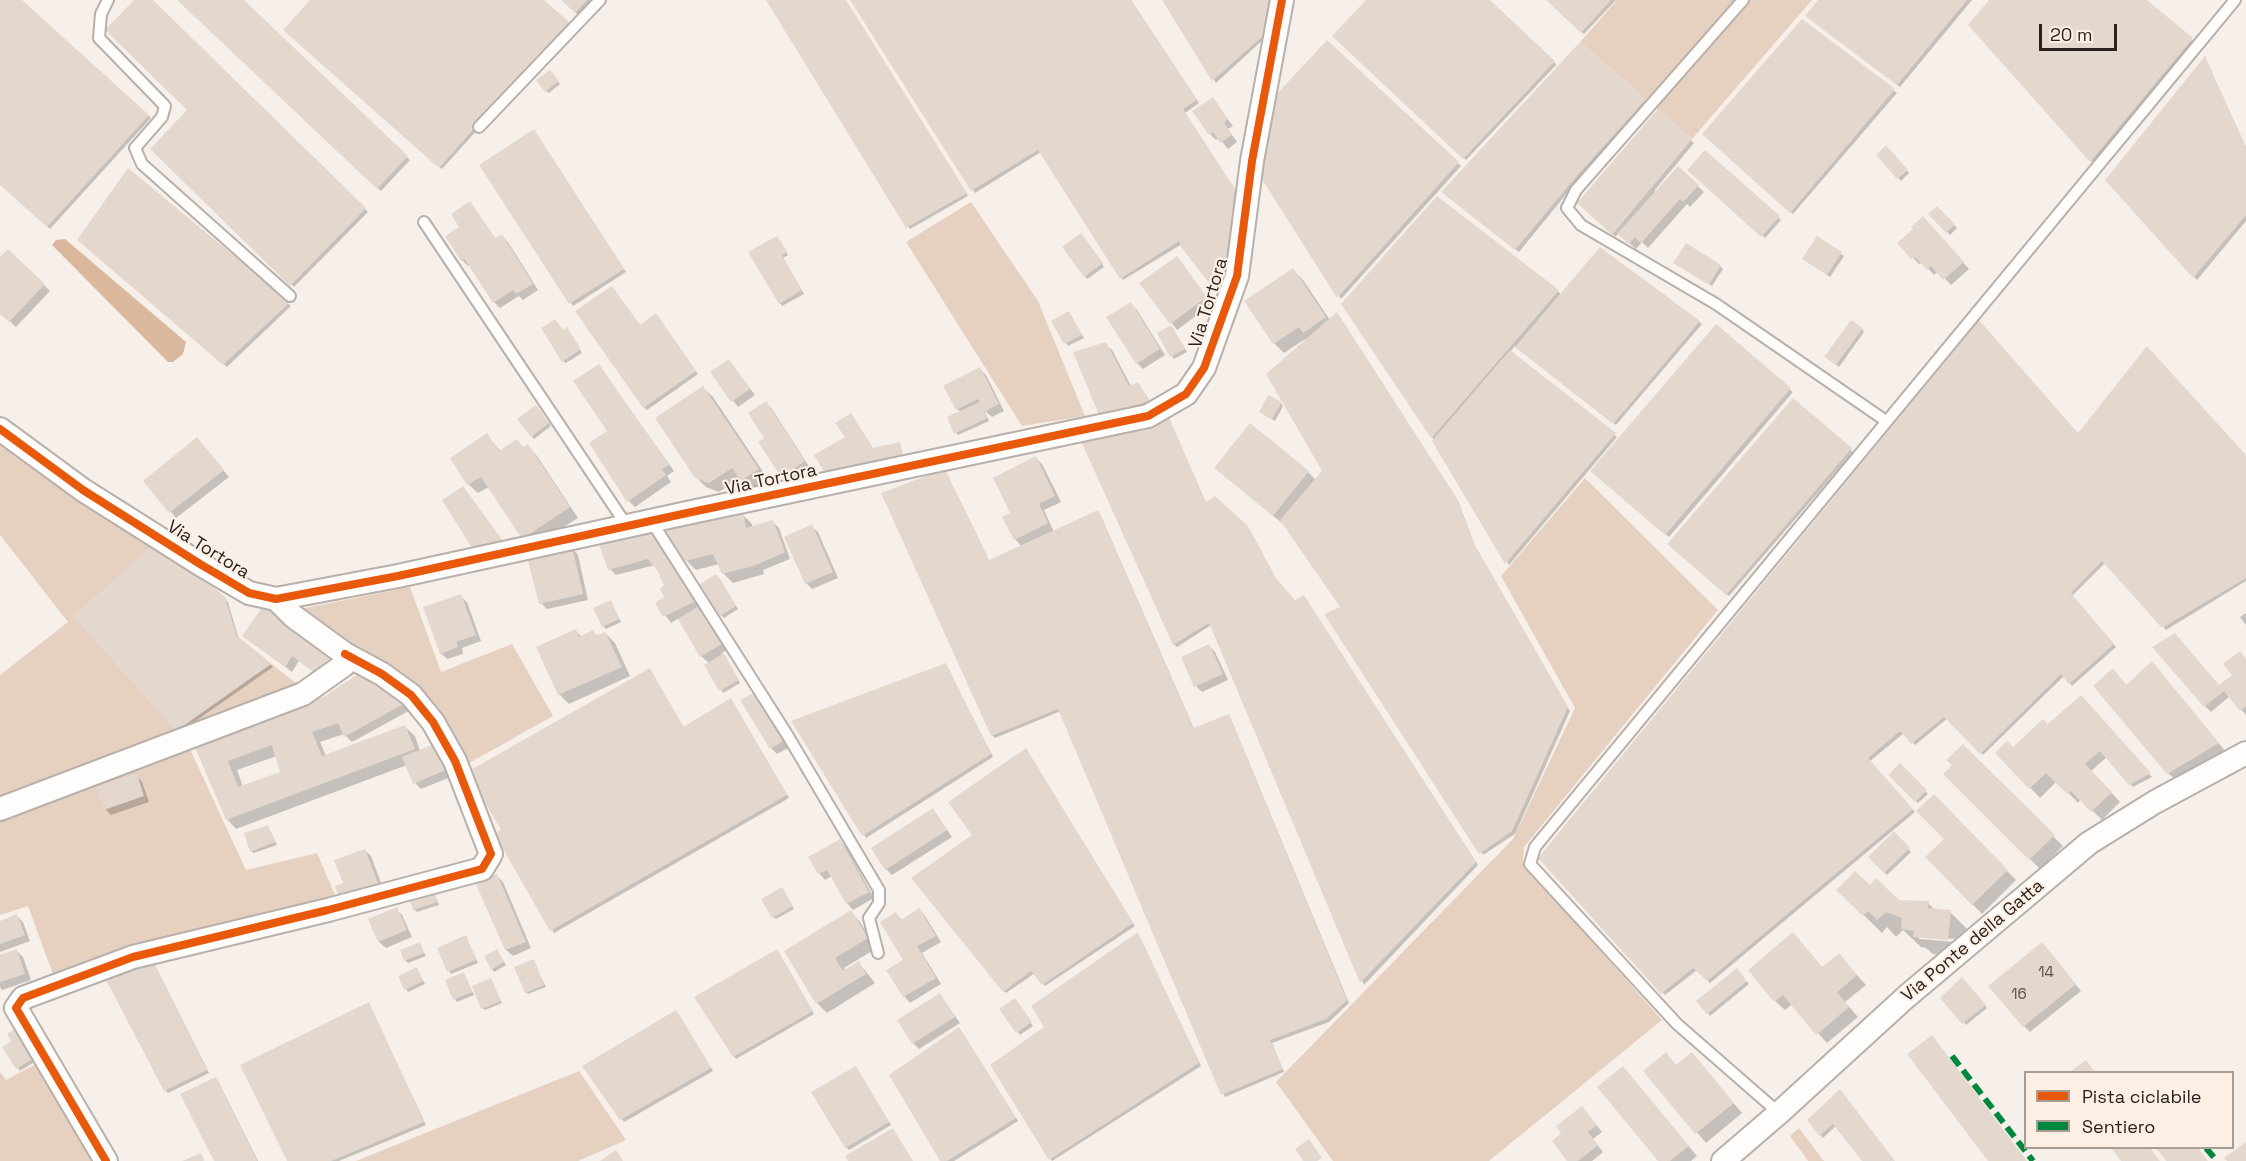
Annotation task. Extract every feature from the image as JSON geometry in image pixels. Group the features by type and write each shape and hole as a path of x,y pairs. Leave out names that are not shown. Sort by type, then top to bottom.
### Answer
{"street":[{"name":"Via Tortora","path":"0,429 83,490 200,564 249,593 276,599 398,576 1148,416 1186,394 1204,369 1237,276 1252,161 1282,0"},
{"path":"106,1161 16,1008 23,998 133,957 328,910 482,869 491,854 455,761 433,722 411,694 382,674 345,654 293,615 276,599"},
{"path":"0,809 303,694 344,665 345,654"},
{"name":"Via Ponte della Gatta","path":"1724,1161 1906,998 2089,843 2154,802 2246,753"}],"lane":[{"path":"108,0 100,14 99,38 165,106 162,117 135,147 141,164 290,296"},
{"path":"479,127 600,0"},
{"path":"1743,0 1576,190 1567,208 1581,225 1716,304 1886,421"},
{"path":"1779,1113 1677,1024 1530,864 1534,847 2235,0"},
{"path":"424,222 627,526"},
{"path":"652,522 788,736 879,890 879,903 869,918 878,953"}],"shaded area":[{"path":"1617,0 1812,0 1692,139 1580,42"},
{"path":"971,202 1038,301 1085,416 1022,426 906,242"},
{"path":"65,239 186,342 183,354 173,362 168,362 52,245 56,240"},
{"path":"0,436 206,581 225,597 237,636 303,689 5,801 0,794 0,675 68,622 0,535"},
{"path":"1585,478 1718,610 1524,847 1523,864 1662,1020 1489,1161 1333,1161 1276,1082 1513,839 1575,708 1501,576"},
{"path":"410,587 441,672 512,644 553,716 464,766 437,719 295,610"},
{"path":"189,747 246,870 317,853 339,904 54,977 28,906 0,915 0,819"},
{"path":"38,1063 96,1161 0,1161 0,1072 6,1080"},
{"path":"579,1071 626,1140 578,1161 356,1161"},
{"path":"1799,1128 1824,1161 1808,1161 1790,1136"}],"building":[{"path":"0,0 22,0 149,115 47,227 0,185"},
{"path":"134,0 153,0 366,208 290,286 150,149 187,110 105,30"},
{"path":"177,0 244,0 408,156 377,189"},
{"path":"310,0 544,0 569,22 439,168 283,30"},
{"path":"561,0 587,0 575,13"},
{"path":"766,0 846,0 967,193 906,228"},
{"path":"850,0 1131,0 1197,100 1183,109 1235,189 1227,263 1219,296 1181,247 1179,241 1120,279 1038,150 971,191"},
{"path":"1162,0 1272,0 1264,35 1212,81"},
{"path":"1366,0 1490,0 1555,61 1463,159 1332,36"},
{"path":"1546,0 1611,0 1581,33"},
{"path":"1818,0 1967,0 1897,85 1805,16"},
{"path":"1989,0 2147,0 2193,38 2090,162 1968,25"},
{"path":"1802,19 1895,89 1790,213 1702,134"},
{"path":"1327,40 1459,162 1337,298 1260,176 1273,98"},
{"path":"1580,42 1646,99 1575,178 1515,250 1441,192"},
{"path":"2205,56 2246,148 2246,215 2193,278 2105,180"},
{"path":"550,70 559,81 545,92 536,80"},
{"path":"1213,97 1228,119 1224,123 1232,135 1220,143 1213,132 1209,135 1192,111"},
{"path":"1658,109 1692,139 1612,235 1577,203"},
{"path":"534,129 624,269 569,304 479,165"},
{"path":"1886,145 1908,170 1897,179 1876,155"},
{"path":"1705,150 1780,216 1761,237 1687,170"},
{"path":"1678,166 1699,185 1683,202 1680,199 1641,243 1635,237 1629,244 1617,234"},
{"path":"128,168 290,302 223,365 77,240"},
{"path":"1437,196 1559,290 1431,438 1341,304"},
{"path":"470,201 495,238 502,234 533,284 516,294 513,290 493,303 464,258 461,261 445,236 459,227 451,214"},
{"path":"1937,206 1955,224 1946,233 1928,214"},
{"path":"1923,216 1964,262 1943,280 1931,266 1927,270 1915,257 1911,259 1897,243 1913,229 1911,227"},
{"path":"1081,233 1103,263 1084,277 1062,247"},
{"path":"777,236 787,252 782,255 802,290 779,304 748,252"},
{"path":"1817,236 1842,252 1827,275 1802,259"},
{"path":"1686,243 1721,265 1709,285 1673,263"},
{"path":"1600,247 1700,321 1613,424 1515,347"},
{"path":"8,249 45,284 9,322 0,314 0,257"},
{"path":"1177,256 1207,297 1170,324 1139,283"},
{"path":"1293,268 1326,317 1303,333 1299,327 1273,344 1244,301"},
{"path":"612,286 640,325 656,313 696,371 643,408 575,311"},
{"path":"1131,302 1160,349 1136,364 1106,317"},
{"path":"1069,311 1082,335 1064,344 1051,321"},
{"path":"1337,312 1456,497 1473,542 1568,707 1512,831 1479,854 1324,614 1340,607 1280,520 1322,471 1266,374"},
{"path":"555,319 563,330 567,327 581,349 562,362 541,328"},
{"path":"1851,320 1863,328 1836,365 1824,357"},
{"path":"1979,320 2078,433 2147,346 2246,455 2246,578 2162,628 2102,561 2071,593 2114,644 2069,684 2061,674 1980,754 1944,717 1911,744 1900,731 1868,758 1913,809 1707,981 1693,968 1661,994 1538,858"},
{"path":"1716,324 1791,388 1665,535 1590,471"},
{"path":"1171,325 1185,349 1170,357 1157,333"},
{"path":"1106,342 1129,386 1138,382 1150,401 1099,415 1073,352"},
{"path":"1510,350 1616,433 1505,564 1432,441"},
{"path":"729,359 750,389 731,402 710,372"},
{"path":"599,364 669,465 662,469 666,475 627,502 589,443 607,431 573,381"},
{"path":"980,367 999,404 984,412 987,418 954,434 947,417 980,402 978,399 956,410 943,386"},
{"path":"703,386 759,469 741,481 732,468 709,483 695,478 655,418"},
{"path":"1268,395 1282,402 1272,419 1259,412"},
{"path":"1793,398 1852,448 1726,595 1667,544"},
{"path":"766,401 805,461 781,477 758,442 764,438 748,413"},
{"path":"536,405 549,423 531,437 517,419"},
{"path":"851,413 873,448 900,442 904,459 828,478 814,455 845,437 835,423"},
{"path":"1168,415 1206,502 1215,496 1248,526 1276,578 1295,600 1304,595 1476,862 1360,983 1209,623 1173,645 1080,439"},
{"path":"1250,423 1309,471 1273,516 1214,468"},
{"path":"487,433 499,451 517,439 523,448 528,444 570,507 522,539 481,477 467,485 450,458"},
{"path":"197,437 224,470 169,513 143,481"},
{"path":"1036,456 1055,496 1039,504 1048,523 1014,540 1002,517 1010,513 993,478"},
{"path":"945,469 989,560 1098,510 1193,728 1229,714 1347,1000 1326,1019 1270,1040 1283,1069 1221,1095 1058,709 991,736 881,493"},
{"path":"463,486 503,541 474,551 442,500"},
{"path":"743,512 746,528 773,520 785,552 756,565 722,574 713,554 685,561 664,528"},
{"path":"812,524 833,572 805,584 784,537"},
{"path":"651,528 696,601 663,617 655,603 664,597 660,589 664,585 657,570 648,559 608,570 598,542"},
{"path":"153,545 206,581 225,597 237,636 271,664 176,731 73,616"},
{"path":"572,547 583,594 539,604 527,557"},
{"path":"716,574 736,606 720,616 700,584"},
{"path":"461,594 476,635 456,642 458,647 440,654 423,607"},
{"path":"611,600 619,619 602,627 593,608"},
{"path":"263,606 333,657 319,676 292,656 285,667 242,636"},
{"path":"699,606 722,644 700,657 678,619"},
{"path":"576,629 579,637 593,630 596,636 605,632 622,667 558,695 536,647"},
{"path":"2175,633 2219,685 2232,675 2223,664 2240,651 2246,659 2246,706 2240,711 2224,691 2204,707 2152,647"},
{"path":"1209,644 1223,674 1194,687 1181,657"},
{"path":"724,653 739,680 719,691 704,665"},
{"path":"2152,661 2219,743 2167,774 2093,686 2113,668 2126,685"},
{"path":"946,663 991,754 862,836 791,721"},
{"path":"367,668 409,701 344,737 338,723 312,732 322,756 405,725 415,749 226,820 194,745 325,696","holes":["272,745 280,772 238,787 228,761"]},
{"path":"650,668 683,727 731,698 787,795 550,931 494,833 501,830 467,772"},
{"path":"753,693 783,741 770,749 740,700"},
{"path":"2081,695 2151,773 2129,785 2100,751 2085,764 2112,792 2091,812 2071,791 2067,794 2046,773 2029,789 1995,753 2007,741 2013,747 2043,719 2048,724"},
{"path":"437,743 448,769 413,784 402,757"},
{"path":"1963,744 2055,835 2029,860 1943,774 1952,765 1946,760"},
{"path":"1026,748 1133,923 1042,985 1031,971 1003,992 911,878 972,835 948,802"},
{"path":"1900,763 1927,790 1915,802 1888,775"},
{"path":"137,774 144,796 104,810 96,787"},
{"path":"1934,794 2008,870 1972,905 1925,857 1944,839 1916,811"},
{"path":"933,808 947,830 885,870 871,848"},
{"path":"268,825 275,842 250,852 244,833"},
{"path":"1894,831 1910,848 1884,873 1868,857"},
{"path":"840,839 869,892 846,904 827,870 818,874 808,857"},
{"path":"365,849 380,888 341,902 335,886 343,883 334,860"},
{"path":"1855,871 1870,885 1876,878 1899,900 1929,901 1928,908 1951,910 1948,940 1913,937 1914,931 1901,929 1902,918 1886,912 1877,920 1868,911 1863,916 1836,890"},
{"path":"497,874 526,942 505,950 474,880"},
{"path":"782,887 793,906 772,918 761,899"},
{"path":"433,890 437,902 413,910 409,897"},
{"path":"397,907 407,930 378,942 368,919"},
{"path":"919,908 936,936 917,946 936,978 903,997 886,970 903,960 880,922 896,912 901,920"},
{"path":"851,910 868,938 835,958 843,971 859,961 866,974 816,1004 784,951"},
{"path":"17,914 25,935 0,944 0,921"},
{"path":"1138,932 1199,1063 1049,1160 990,1065 1044,1027 1031,1006"},
{"path":"1793,932 1822,967 1839,953 1857,975 1837,992 1849,1007 1816,1035 1783,995 1774,1002 1748,970"},
{"path":"466,935 476,960 447,972 437,948"},
{"path":"420,942 424,953 404,961 400,950"},
{"path":"2042,942 2076,984 2023,1027 1988,986"},
{"path":"17,949 25,974 0,982 0,955"},
{"path":"497,949 504,962 491,970 484,956"},
{"path":"777,949 813,1011 733,1057 694,997"},
{"path":"152,959 207,1070 164,1091 104,976"},
{"path":"534,959 544,985 525,993 514,967"},
{"path":"417,967 423,981 404,990 398,976"},
{"path":"1737,968 1747,981 1707,1014 1696,1001"},
{"path":"464,972 472,992 453,1000 445,980"},
{"path":"1962,977 1986,1005 1962,1024 1940,998"},
{"path":"491,978 501,1001 481,1009 472,986"},
{"path":"940,993 955,1017 912,1044 897,1020"},
{"path":"1015,998 1032,1022 1016,1033 999,1009"},
{"path":"369,1002 424,1122 331,1161 287,1161 240,1065"},
{"path":"676,1010 711,1068 620,1120 582,1066"},
{"path":"18,1027 36,1057 16,1069 2,1047 11,1041 7,1034"},
{"path":"959,1027 1016,1118 947,1161 940,1161 889,1075"},
{"path":"1932,1035 2027,1161 1988,1161 1907,1054"},
{"path":"1666,1052 1676,1065 1692,1052 1734,1103 1695,1134 1643,1071"},
{"path":"2086,1060 2094,1071 2071,1071"},
{"path":"856,1066 889,1122 845,1148 811,1092"},
{"path":"1623,1066 1689,1146 1670,1161 1658,1161 1597,1087"},
{"path":"216,1077 257,1161 214,1161 180,1094"},
{"path":"1840,1089 1895,1161 1862,1161 1833,1124 1819,1136 1807,1120"},
{"path":"1582,1106 1597,1125 1588,1132 1598,1145 1578,1161 1567,1161 1552,1141 1561,1133 1556,1126"},
{"path":"893,1128 913,1161 848,1161 845,1156"},
{"path":"1309,1139 1322,1158 1317,1161 1303,1161 1295,1149"},
{"path":"2246,1142 2246,1161 2227,1161 2224,1158"},
{"path":"2112,1149 2151,1149 2160,1161 2121,1161"},
{"path":"2157,1149 2199,1149 2208,1161 2166,1161"},
{"path":"616,1150 623,1161 600,1161"},
{"path":"201,1153 204,1161 182,1161"}],"marked path":[{"path":"1952,1056 2033,1161"},
{"path":"2207,1149 2217,1161"}],"cycle path":[{"path":"0,429 83,490 200,564 249,593 276,599 398,576 1148,416 1186,394 1204,368 1237,276 1252,161 1282,0"},
{"path":"106,1161 16,1008 23,998 133,957 328,910 482,869 491,854 455,761 433,722 411,695 382,674 345,654"}]}
